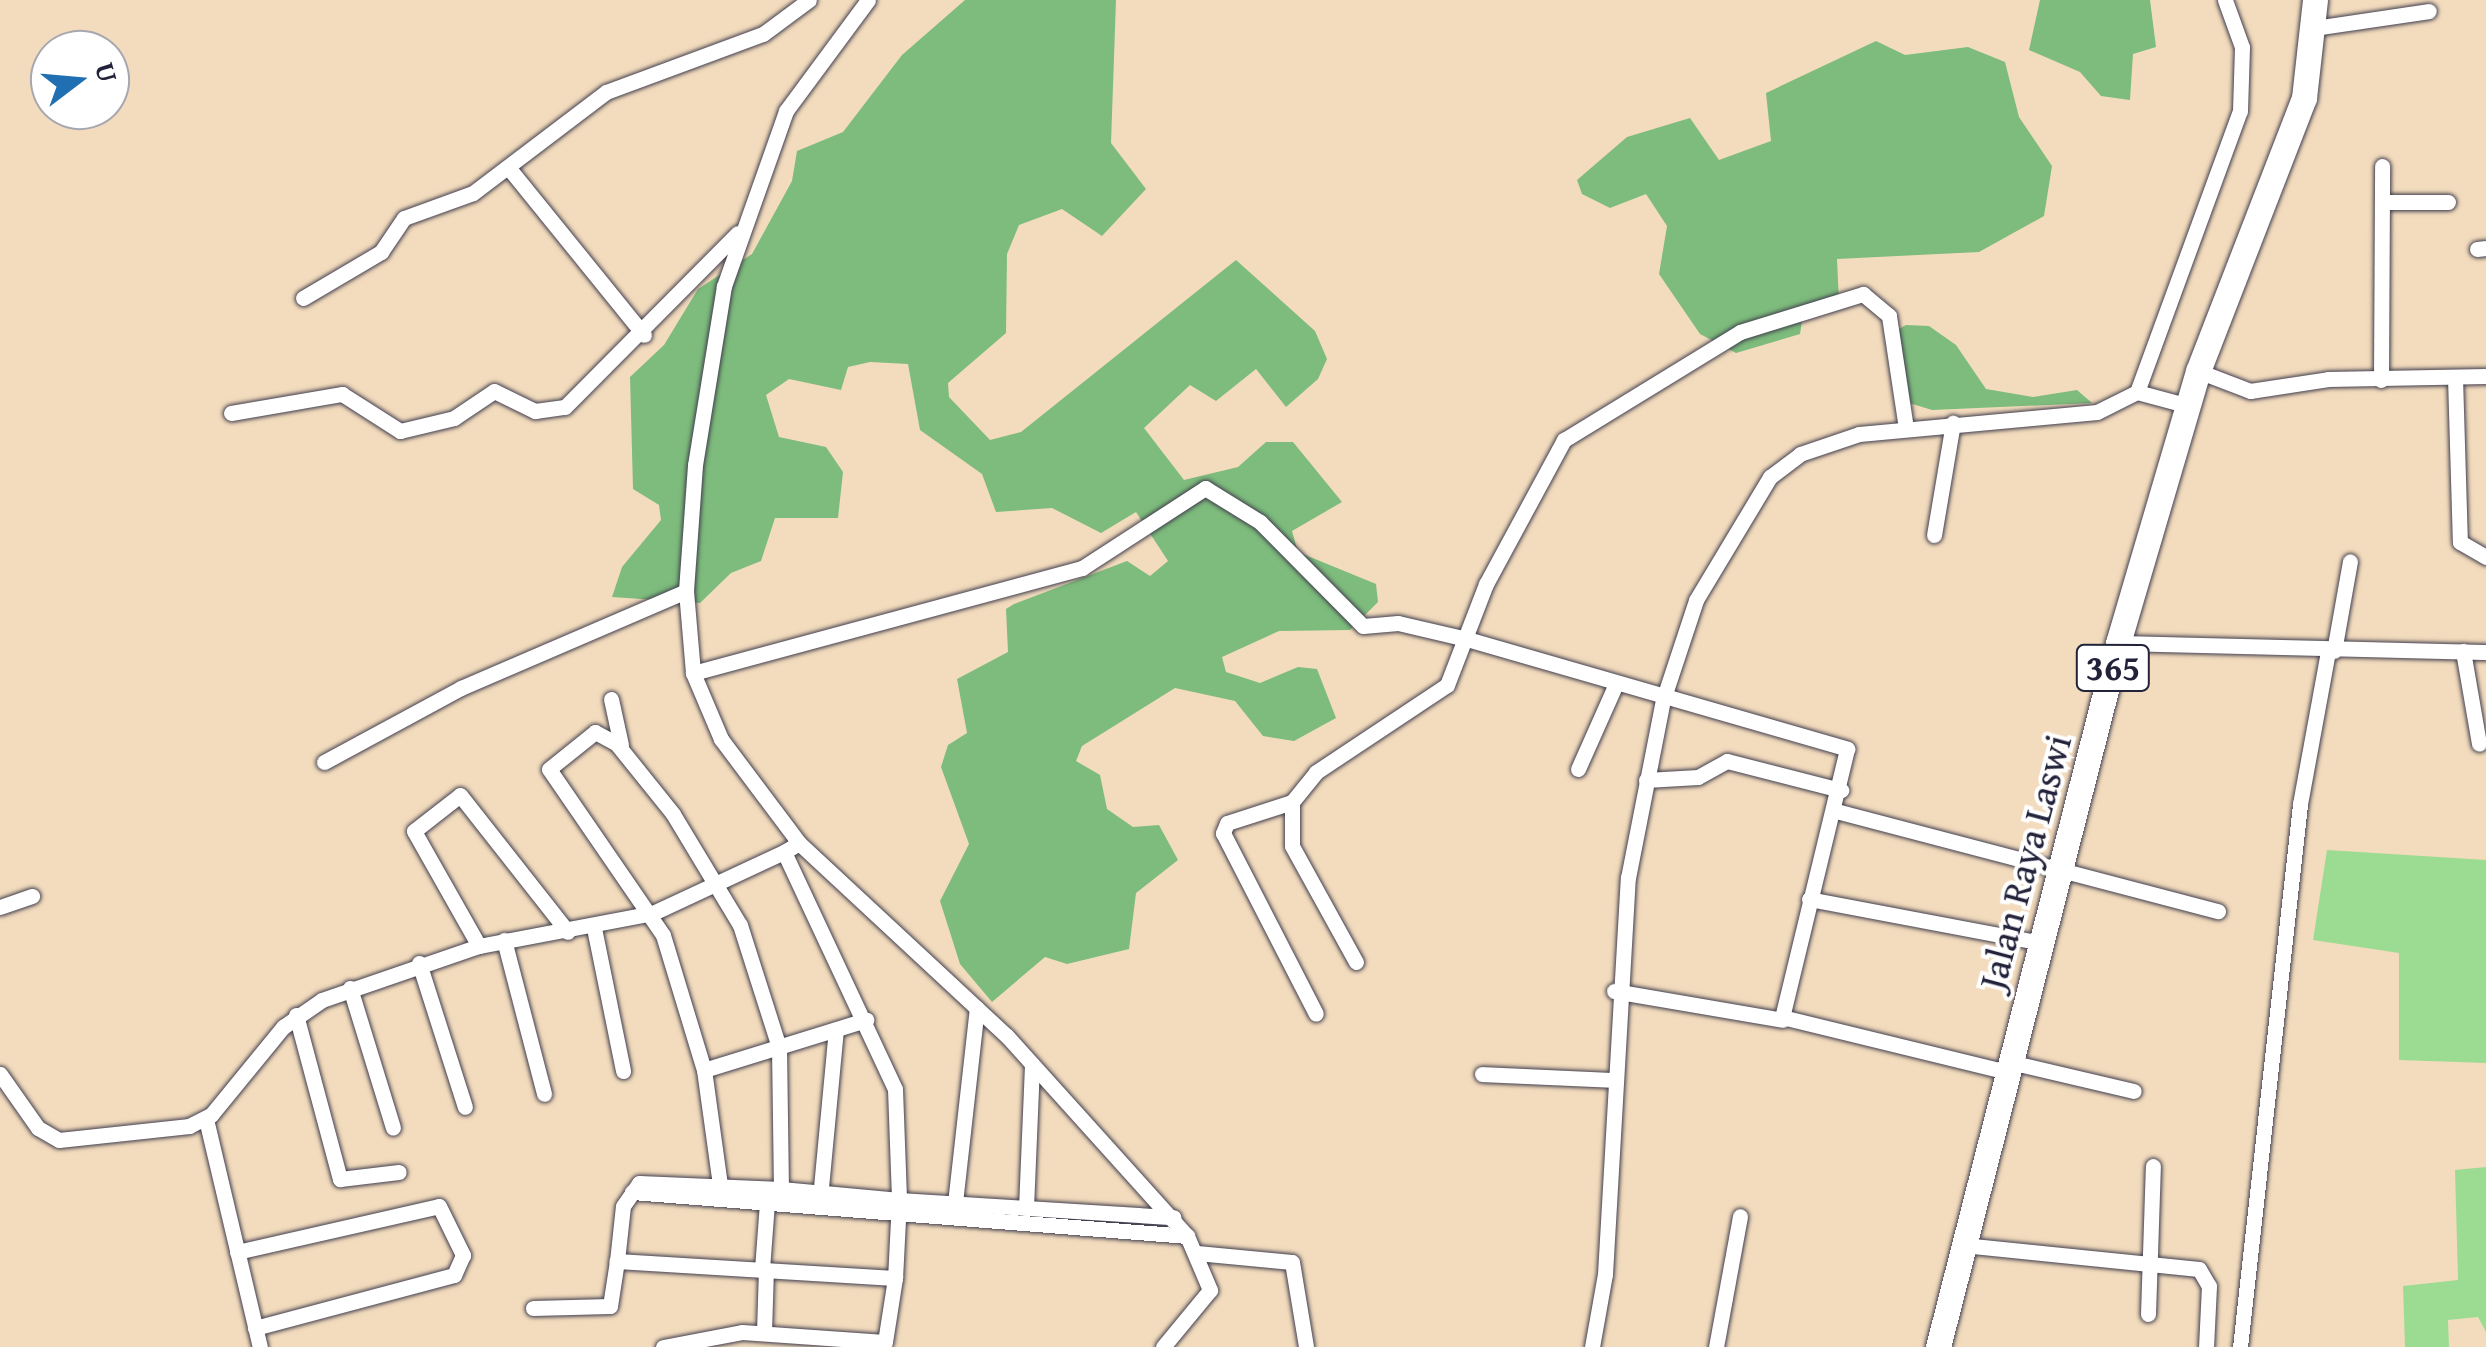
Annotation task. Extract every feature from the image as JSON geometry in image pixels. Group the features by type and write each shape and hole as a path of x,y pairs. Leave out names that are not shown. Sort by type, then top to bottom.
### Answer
{"main road":[{"name":"Jalan Raya Laswi","path":"1938,1347 2118,643 2198,371 2304,98 2315,0"}],"street":[{"path":"303,298 381,252 404,218 437,211 508,168 606,92 763,34 809,0"},
{"path":"663,1347 764,1332 888,1341 899,1208 895,1089 792,847 721,739 693,674 686,591 702,387 741,230 808,70 868,0"},
{"path":"2137,392 2240,110 2242,47 2226,0"},
{"path":"2314,28 2429,11"},
{"path":"2381,380 2386,202 2382,166"},
{"path":"508,168 644,335"},
{"path":"2386,202 2448,202"},
{"path":"231,414 342,394 408,431 462,414 494,391 552,411 576,400 644,335 741,230"},
{"path":"1316,1014 1222,833 1224,824 1292,802 1316,772 1434,698 1564,440 1740,332 1854,294 1878,298 1889,316 1906,428"},
{"path":"2198,371 2250,391 2486,376"},
{"path":"2455,377 2460,542 2486,557"},
{"path":"1592,1347 1615,1080 1614,991 1646,780 1663,700 1696,600 1770,477 1818,446 1906,428 2098,412 2137,392 2188,406"},
{"path":"1934,535 1954,423"},
{"path":"693,674 1082,568 1202,488 1260,522 1350,621 1467,639 1663,700 1846,748 1841,790 1809,899 1783,1020"},
{"path":"2240,1347 2300,804 2350,561"},
{"path":"324,762 461,688 686,591"},
{"path":"2118,643 2486,652"},
{"path":"2463,651 2480,744"},
{"path":"1578,769 1615,686"},
{"path":"611,699 622,749"},
{"path":"720,1185 704,1070 654,913 549,769 595,732 622,749 722,886 780,1047 780,1188"},
{"path":"1646,780 1698,777 1728,761 1841,790"},
{"path":"480,946 414,833 460,795 568,932"},
{"path":"1292,802 1292,846 1356,962"},
{"path":"1836,811 2060,875 2218,911"},
{"path":"0,1074 38,1128 59,1140 206,1119 296,1015 350,988 420,963 504,940 594,928 654,913 722,886 792,847"},
{"path":"792,847 977,1008 1173,1217 1197,1252 1209,1294 1163,1347"},
{"path":"0,907 32,896"},
{"path":"1809,899 2042,943"},
{"path":"594,928 623,1071"},
{"path":"504,940 544,1094"},
{"path":"420,963 465,1107"},
{"path":"350,988 392,1128"},
{"path":"1614,991 1783,1020 2134,1091"},
{"path":"955,1203 977,1008"},
{"path":"296,1015 340,1179 398,1172"},
{"path":"704,1070 866,1020"},
{"path":"820,1199 836,1030"},
{"path":"1026,1208 1032,1064"},
{"path":"1482,1074 1615,1080"},
{"path":"206,1119 260,1347"},
{"path":"2148,1314 2153,1166"},
{"path":"533,1308 610,1306 628,1192 638,1184 780,1188 820,1199 1187,1236"},
{"path":"628,1192 767,1204 820,1199"},
{"path":"899,1208 955,1203 1173,1217"},
{"path":"764,1332 767,1204"},
{"path":"237,1252 439,1206 463,1255 454,1275 255,1328"},
{"path":"1716,1347 1740,1216"},
{"path":"1962,1245 2152,1262 2205,1274 2206,1347"},
{"path":"1197,1252 1292,1262 1306,1347"},
{"path":"618,1261 895,1278"}],"green space":[{"path":"965,0 1116,0 1111,143 1146,189 1102,236 1062,209 1019,225 1007,254 1006,333 948,383 949,397 990,440 1021,432 1236,260 1315,331 1327,359 1318,379 1286,407 1256,369 1216,401 1190,385 1144,428 1184,480 1238,467 1266,442 1293,442 1342,502 1292,531 1298,552 1376,584 1378,602 1350,630 1279,631 1222,657 1226,672 1260,683 1298,667 1317,669 1336,718 1294,741 1263,736 1235,701 1175,688 1082,746 1076,761 1100,775 1107,809 1133,827 1159,825 1178,860 1136,893 1129,949 1067,964 1045,957 992,1002 960,964 940,901 969,844 941,767 948,745 967,733 957,679 1008,652 1006,609 1014,604 1127,561 1150,576 1168,561 1136,512 1101,533 1052,508 996,512 982,474 920,430 908,364 870,362 848,367 841,390 789,379 766,395 779,437 826,447 843,472 838,518 775,518 761,561 731,573 700,603 612,597 622,567 661,520 659,505 633,489 630,377 664,345 698,289 752,254 792,181 797,151 843,132 902,55"},
{"path":"2040,0 2150,0 2156,47 2133,54 2130,100 2101,96 2080,72 2029,50"},
{"path":"1876,41 1905,55 1968,47 2005,62 2019,117 2052,166 2044,216 1979,252 1837,259 1839,302 1803,314 1800,334 1736,353 1700,334 1659,274 1667,226 1646,194 1610,208 1582,194 1577,180 1627,137 1690,118 1719,160 1771,141 1766,93"},
{"path":"1906,325 1929,326 1956,345 1986,389 2033,397 2077,390 2092,403 1932,410 1906,402 1897,330"},
{"path":"2327,850 2486,860 2486,1063 2399,1060 2399,953 2313,940"},
{"path":"2486,1167 2486,1332 2478,1317 2448,1320 2449,1347 2405,1347 2403,1286 2458,1280 2455,1170"}]}
